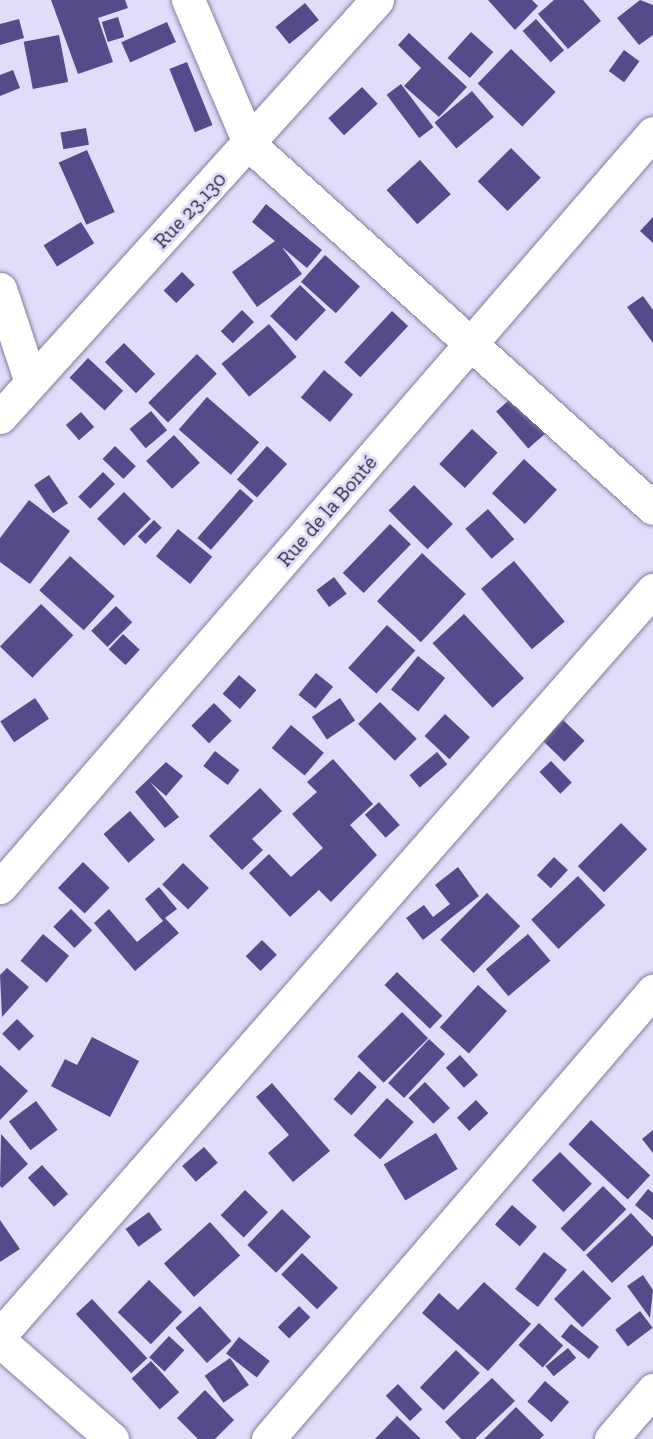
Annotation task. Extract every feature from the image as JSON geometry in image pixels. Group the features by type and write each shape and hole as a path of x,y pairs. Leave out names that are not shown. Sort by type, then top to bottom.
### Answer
{"street":[{"path":"188,0 250,145 470,346 653,508"},
{"name":"Rue 23.130","path":"0,417 250,145 377,0"},
{"name":"Rue de la Bonté","path":"0,887 653,133"},
{"path":"0,290 31,382"},
{"path":"0,1335 653,590"},
{"path":"268,1439 653,991"},
{"path":"0,1341 112,1439"},
{"path":"611,1439 653,1390"}],"building":[{"path":"51,0 125,0 128,8 98,18 113,62 78,74"},
{"path":"488,0 532,0 538,6 515,30"},
{"path":"554,0 583,0 601,21 568,49 538,14"},
{"path":"640,0 653,5 653,35 639,45 617,18"},
{"path":"305,3 319,20 289,44 275,27"},
{"path":"118,17 124,37 108,42 102,22"},
{"path":"19,19 24,38 0,45 0,24"},
{"path":"536,19 564,50 551,62 523,31"},
{"path":"167,22 176,42 130,62 121,42"},
{"path":"471,32 493,52 470,78 448,58"},
{"path":"409,33 467,87 439,117 404,86 421,68 398,45"},
{"path":"59,35 68,82 33,89 24,42"},
{"path":"511,49 556,92 522,127 478,84"},
{"path":"624,50 639,61 624,82 609,71"},
{"path":"187,62 212,125 195,132 169,69"},
{"path":"13,70 20,88 0,96 0,75"},
{"path":"401,84 433,127 419,138 387,95"},
{"path":"362,87 378,104 344,135 328,118"},
{"path":"472,91 494,117 456,149 434,122"},
{"path":"86,128 89,145 63,149 60,133"},
{"path":"511,148 541,178 507,211 478,181"},
{"path":"87,150 115,212 86,225 59,163"},
{"path":"420,160 451,194 417,224 387,190"},
{"path":"266,204 322,250 307,268 282,247 302,274 257,307 232,272 275,241 252,222"},
{"path":"653,217 653,243 640,231"},
{"path":"81,222 94,243 57,267 44,245"},
{"path":"325,255 360,286 336,313 301,282"},
{"path":"182,272 195,285 176,303 164,290"},
{"path":"300,285 326,310 296,341 270,316"},
{"path":"643,296 653,310 653,343 627,307"},
{"path":"242,310 254,322 233,343 221,331"},
{"path":"392,311 408,326 360,377 344,362"},
{"path":"269,324 297,357 249,397 222,364"},
{"path":"124,343 155,374 136,393 105,362"},
{"path":"197,354 217,374 168,423 148,403"},
{"path":"88,358 123,391 105,410 70,378"},
{"path":"324,370 353,394 330,422 301,398"},
{"path":"515,395 547,432 528,448 496,411"},
{"path":"207,397 259,442 231,475 179,429"},
{"path":"151,411 167,430 146,448 130,429"},
{"path":"81,412 94,427 79,440 66,425"},
{"path":"472,429 498,453 465,488 439,464"},
{"path":"174,435 200,463 172,489 146,461"},
{"path":"115,446 136,466 123,479 102,459"},
{"path":"267,446 287,464 257,498 237,479"},
{"path":"524,459 557,490 525,524 492,493"},
{"path":"103,472 115,484 90,509 78,497"},
{"path":"49,475 68,503 53,513 34,485"},
{"path":"414,485 453,524 427,549 389,510"},
{"path":"240,489 254,501 211,550 197,538"},
{"path":"124,492 151,519 124,546 97,519"},
{"path":"29,500 70,531 30,584 0,562 0,538"},
{"path":"488,509 514,539 492,559 465,529"},
{"path":"154,520 162,528 146,544 138,536"},
{"path":"390,524 411,544 364,593 343,573"},
{"path":"178,529 212,557 190,584 156,556"},
{"path":"422,553 466,594 421,642 377,601"},
{"path":"70,556 115,596 84,630 39,590"},
{"path":"514,561 565,622 532,649 481,589"},
{"path":"334,577 347,594 329,607 316,590"},
{"path":"41,604 73,635 32,678 0,646"},
{"path":"116,606 132,622 108,647 91,631"},
{"path":"464,614 524,678 493,708 433,643"},
{"path":"387,625 415,650 376,694 348,668"},
{"path":"123,634 140,650 125,665 109,649"},
{"path":"418,656 445,678 418,711 391,689"},
{"path":"316,673 333,687 315,709 298,695"},
{"path":"239,675 256,690 240,709 223,694"},
{"path":"35,698 49,719 14,742 0,721"},
{"path":"340,698 355,720 327,739 312,717"},
{"path":"380,702 417,739 395,761 358,724"},
{"path":"214,703 232,721 209,743 191,726"},
{"path":"445,714 470,737 449,759 425,736"},
{"path":"563,720 585,741 564,762 543,741"},
{"path":"291,725 324,753 305,776 272,748"},
{"path":"215,751 239,770 228,785 203,766"},
{"path":"437,752 447,764 420,787 409,775"},
{"path":"333,759 373,804 350,825 377,855 331,902 319,890 290,917 249,873 269,854 291,877 323,848 292,814 317,792 307,782"},
{"path":"551,761 572,783 560,794 539,772"},
{"path":"166,762 183,776 166,796 150,782 179,817 165,828 135,792"},
{"path":"260,788 282,811 252,839 263,850 242,870 209,836"},
{"path":"379,802 400,825 386,838 365,815"},
{"path":"130,811 155,840 129,863 104,834"},
{"path":"621,823 647,849 604,892 578,866"},
{"path":"554,857 568,870 551,888 537,875"},
{"path":"83,862 110,888 85,914 58,888"},
{"path":"183,863 209,888 188,910 162,885"},
{"path":"458,867 479,896 423,940 406,918 424,905 433,917 450,904 435,885"},
{"path":"578,876 605,905 558,949 531,920"},
{"path":"159,887 177,909 165,918 179,933 135,971 94,923 109,909 137,942 163,921 145,899"},
{"path":"487,893 520,926 474,973 440,940"},
{"path":"71,909 92,930 75,948 53,927"},
{"path":"43,934 69,956 47,983 21,961"},
{"path":"528,934 550,961 508,996 486,969"},
{"path":"262,940 277,955 261,971 246,956"},
{"path":"7,968 29,987 2,1017 0,975"},
{"path":"397,972 442,1016 430,1029 384,985"},
{"path":"478,985 507,1011 469,1053 440,1027"},
{"path":"402,1012 428,1038 384,1083 357,1057"},
{"path":"17,1019 34,1036 19,1051 2,1034"},
{"path":"92,1037 139,1061 110,1117 51,1086 65,1059 77,1065"},
{"path":"429,1039 445,1054 404,1098 388,1083"},
{"path":"460,1055 478,1075 464,1088 446,1068"},
{"path":"0,1065 28,1091 0,1120"},
{"path":"359,1071 377,1087 351,1115 334,1099"},
{"path":"425,1082 450,1108 433,1124 408,1098"},
{"path":"272,1083 330,1151 293,1182 268,1153 289,1135 256,1097"},
{"path":"387,1098 414,1122 380,1159 354,1135"},
{"path":"476,1100 488,1113 469,1131 457,1118"},
{"path":"36,1101 58,1130 31,1150 9,1121"},
{"path":"591,1120 650,1175 628,1199 568,1144"},
{"path":"653,1130 653,1153 642,1139"},
{"path":"436,1133 458,1169 405,1200 384,1164"},
{"path":"1,1134 28,1164 2,1188 0,1186"},
{"path":"204,1147 218,1163 196,1182 182,1166"},
{"path":"560,1152 592,1184 564,1212 532,1180"},
{"path":"42,1165 68,1194 54,1207 28,1178"},
{"path":"603,1186 626,1209 584,1252 561,1228"},
{"path":"648,1189 653,1193 653,1220 635,1205"},
{"path":"245,1190 268,1212 244,1237 221,1215"},
{"path":"512,1205 537,1227 520,1246 495,1225"},
{"path":"282,1209 311,1237 276,1273 247,1245"},
{"path":"149,1212 162,1230 138,1247 126,1229"},
{"path":"631,1213 653,1237 653,1245 612,1283 586,1255"},
{"path":"0,1220 20,1249 0,1262"},
{"path":"210,1222 240,1255 194,1297 164,1263"},
{"path":"544,1252 567,1270 538,1307 515,1289"},
{"path":"302,1253 338,1288 317,1309 281,1275"},
{"path":"583,1270 611,1298 582,1327 554,1299"},
{"path":"643,1275 653,1290 650,1318 627,1286"},
{"path":"149,1280 182,1312 151,1344 118,1312"},
{"path":"484,1282 531,1324 488,1371 422,1313 439,1293 458,1310"},
{"path":"92,1299 147,1358 131,1373 76,1314"},
{"path":"200,1306 231,1341 207,1363 175,1328"},
{"path":"299,1306 310,1317 289,1339 278,1327"},
{"path":"640,1311 653,1328 628,1346 615,1330"},
{"path":"539,1323 563,1346 543,1367 519,1345"},
{"path":"571,1324 599,1347 589,1359 561,1336"},
{"path":"169,1336 184,1350 165,1372 149,1357"},
{"path":"239,1337 270,1361 257,1378 226,1354"},
{"path":"568,1348 576,1358 554,1376 545,1366"},
{"path":"456,1350 480,1373 444,1410 420,1387"},
{"path":"230,1358 249,1385 224,1403 205,1376"},
{"path":"151,1361 179,1392 160,1410 132,1378"},
{"path":"492,1378 515,1401 475,1439 461,1439 445,1422"},
{"path":"545,1381 569,1402 551,1422 527,1401"},
{"path":"398,1384 422,1409 410,1421 386,1396"},
{"path":"205,1390 234,1420 215,1439 198,1439 177,1418"},
{"path":"516,1407 544,1435 540,1439 484,1439"},
{"path":"397,1416 421,1439 375,1439"}]}
